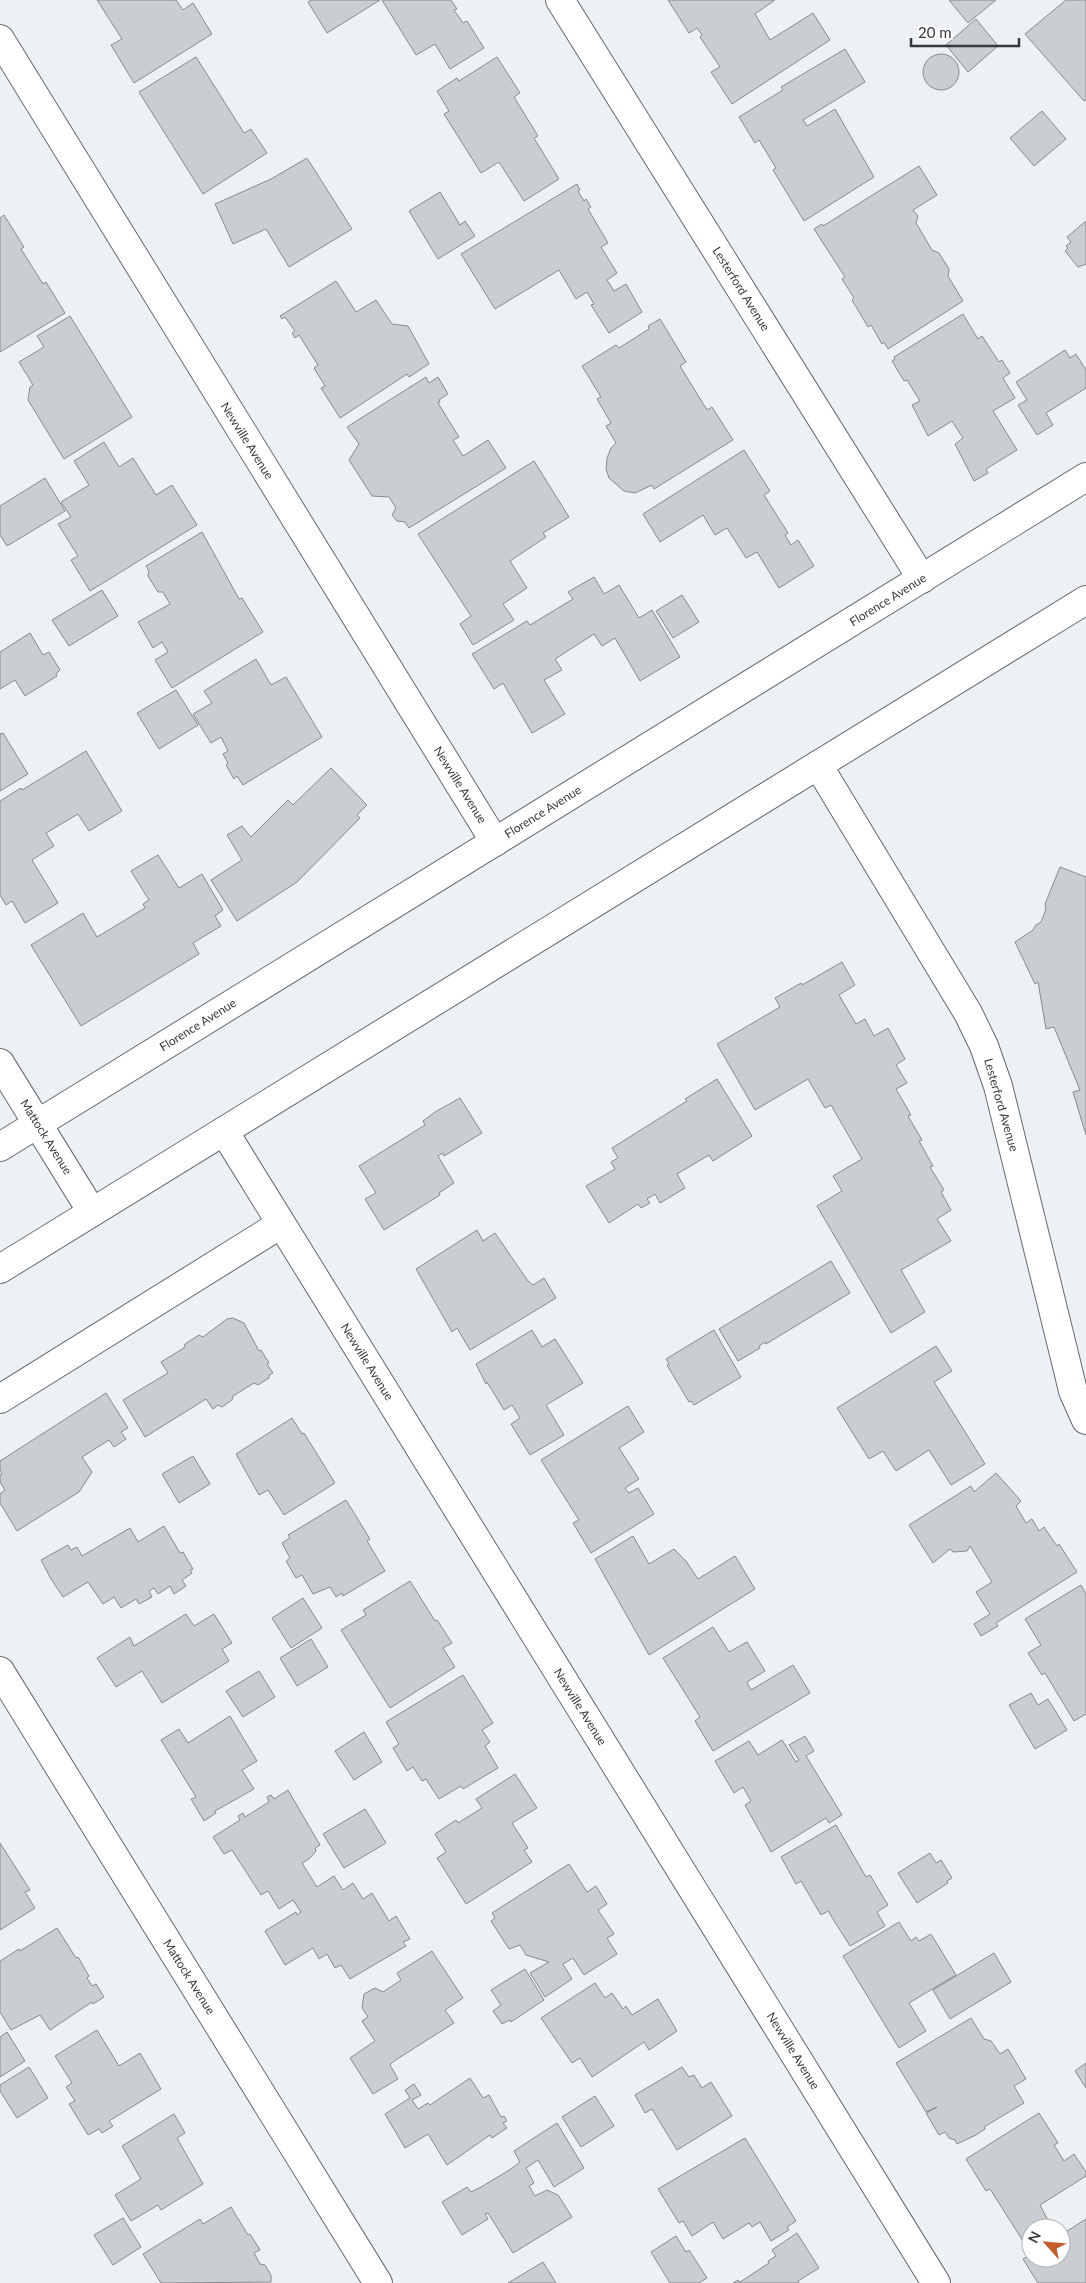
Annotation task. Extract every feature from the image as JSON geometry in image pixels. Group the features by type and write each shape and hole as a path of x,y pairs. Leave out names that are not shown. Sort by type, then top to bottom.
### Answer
{"street":[{"name":"Lesterford Avenue","path":"560,0 922,579"},
{"name":"Newville Avenue","path":"0,39 495,842"},
{"name":"Florence Avenue","path":"0,1147 1086,477"},
{"path":"0,1269 1086,600"},
{"name":"Lesterford Avenue","path":"818,765 968,1013 984,1046 998,1086 1071,1384 1086,1420"},
{"name":"Mattock Avenue","path":"0,1062 92,1212"},
{"name":"Newville Avenue","path":"224,1130 936,2283"},
{"path":"0,1399 281,1224"},
{"name":"Mattock Avenue","path":"0,1671 378,2283"}],"building":[{"path":"97,0 176,0 183,10 193,3 212,34 134,83 111,45 122,39"},
{"path":"311,0 380,0 327,33 308,2"},
{"path":"382,0 451,0 457,9 454,10 463,23 467,21 484,48 450,69 435,44 416,55"},
{"path":"668,0 775,0 755,14 770,40 813,13 830,40 732,104 711,72 720,67 700,37 702,35 697,28 689,33"},
{"path":"949,0 996,0 968,23"},
{"path":"1066,0 1086,0 1086,100 1084,101 1025,34"},
{"path":"976,19 998,46 968,72 946,45"},
{"path":"845,49 865,82 803,120 807,126 835,109 874,177 804,221 773,170 776,168 759,140 755,143 739,117 783,90 781,87"},
{"path":"941,54 948,55 954,59 958,65 958,79 954,85 948,89 941,90 934,89 928,85 924,79 923,72 924,65 928,59 934,55"},
{"path":"196,57 244,133 251,129 267,153 203,194 139,92"},
{"path":"497,57 520,93 514,97 538,136 534,138 559,179 524,201 499,162 481,173 444,114 449,111 437,91 457,78 459,81"},
{"path":"1042,111 1066,139 1034,166 1010,138"},
{"path":"307,158 352,229 289,267 266,229 233,244 215,204 271,179"},
{"path":"919,166 937,195 913,210 918,216 916,223 932,250 939,253 949,269 948,276 963,301 888,349 884,342 882,344 871,325 868,327 852,300 854,298 842,279 845,277 814,229 822,224 823,226"},
{"path":"577,184 580,190 578,191 584,201 586,199 591,207 588,209 608,243 601,247 617,273 607,280 614,291 626,284 642,312 609,333 591,305 594,304 587,292 576,299 559,270 495,309 461,254"},
{"path":"440,192 460,225 465,221 475,236 438,259 409,211"},
{"path":"4,215 24,247 21,249 43,284 46,282 65,313 0,352 0,218"},
{"path":"1086,221 1086,264 1078,267 1065,251 1068,248 1066,246 1071,242 1067,237"},
{"path":"336,281 356,312 376,300 392,324 408,326 429,364 409,377 407,374 340,418 321,388 325,386 314,368 318,365 299,335 295,338 292,333 295,331 285,317 282,319 280,316"},
{"path":"963,314 978,339 982,336 999,362 1002,360 1010,373 1003,378 1015,398 993,411 1017,450 986,469 988,473 974,481 955,444 963,438 952,421 928,436 912,405 920,401 907,380 904,381 892,361 895,359 894,357"},
{"path":"70,316 132,417 64,459 28,400 30,387 33,385 19,362 44,347 37,336"},
{"path":"660,319 686,362 680,366 707,410 712,407 733,440 654,489 652,485 635,493 624,491 609,478 606,469 607,458 611,448 616,443 606,426 611,423 597,399 601,397 582,366 616,345 619,348 649,329 648,326"},
{"path":"1065,350 1070,358 1076,354 1086,370 1086,388 1046,413 1053,425 1037,435 1018,405 1027,400 1016,382"},
{"path":"426,377 429,383 438,377 448,394 439,400 440,402 438,403 459,437 453,440 463,456 488,440 506,468 409,528 405,522 397,521 392,515 396,508 389,497 372,496 349,460 359,444 347,427"},
{"path":"104,442 119,467 133,458 156,495 172,485 197,525 90,591 71,560 78,556 58,524 71,517 61,502 89,485 74,461"},
{"path":"744,450 770,491 764,495 788,533 785,535 791,545 798,540 814,566 779,588 757,552 746,558 727,528 715,535 703,515 660,542 643,514"},
{"path":"534,461 569,517 543,533 546,537 510,561 527,588 503,604 514,620 473,645 460,624 471,616 418,534"},
{"path":"45,478 65,511 7,546 0,535 0,506"},
{"path":"202,532 239,599 242,598 263,632 172,688 155,660 168,652 162,642 153,648 138,622 170,604 163,592 158,592 148,576 149,571 146,566"},
{"path":"594,577 604,594 619,585 639,618 652,610 680,657 640,681 615,638 602,646 594,634 555,659 562,670 544,680 565,714 532,733 503,683 494,689 472,654 527,621 530,625 573,599 568,592"},
{"path":"102,590 118,616 69,646 52,620"},
{"path":"682,595 699,622 673,638 656,611"},
{"path":"30,633 43,655 49,652 60,670 56,674 57,676 25,696 15,680 0,689 0,652"},
{"path":"256,659 271,685 286,677 322,737 243,785 237,776 234,779 226,765 228,763 223,754 228,751 221,737 211,743 193,714 212,703 204,691"},
{"path":"176,690 198,725 159,749 137,713"},
{"path":"3,733 28,774 0,791 0,734"},
{"path":"86,751 122,811 89,831 78,814 46,833 54,846 32,860 58,903 25,923 12,901 6,905 0,895 0,801 21,788 22,790"},
{"path":"331,768 367,805 357,815 360,818 297,882 237,921 211,880 242,860 227,835 242,826 251,837 288,800 293,805"},
{"path":"158,855 179,888 202,874 223,910 215,916 221,926 193,943 199,954 81,1026 31,945 83,913 97,937 145,908 143,904 149,900 131,871"},
{"path":"1060,867 1086,877 1086,1135 1073,1092 1080,1090 1054,1027 1046,1029 1038,982 1035,984 1015,942 1041,922 1046,909 1045,904"},
{"path":"842,962 855,985 839,995 856,1024 865,1019 874,1036 888,1028 905,1059 896,1065 907,1083 896,1089 911,1115 908,1116 922,1140 919,1141 933,1166 930,1167 944,1190 941,1192 951,1210 937,1219 951,1241 901,1270 925,1312 891,1333 817,1206 842,1191 833,1176 862,1159 831,1105 825,1108 808,1079 755,1110 717,1044 780,1007 775,998"},
{"path":"717,1079 752,1136 713,1161 709,1155 677,1174 685,1188 660,1203 655,1194 647,1199 650,1203 641,1208 638,1204 609,1223 586,1186 615,1169 611,1162 618,1158 612,1148 687,1101 685,1099"},
{"path":"460,1098 482,1133 444,1156 443,1153 438,1156 454,1183 439,1193 440,1195 384,1230 365,1199 376,1193 359,1166 425,1125 423,1121"},
{"path":"477,1230 483,1241 495,1233 528,1281 533,1285 544,1278 556,1298 470,1350 457,1328 452,1332 416,1269"},
{"path":"831,1261 850,1293 766,1344 765,1342 759,1346 760,1348 738,1361 719,1329"},
{"path":"233,1318 244,1323 259,1351 261,1350 269,1363 267,1364 273,1373 258,1385 254,1383 233,1396 232,1400 222,1407 218,1405 213,1409 206,1399 145,1437 123,1400 168,1373 161,1362 184,1348 185,1344 199,1335 203,1337 227,1319"},
{"path":"532,1330 542,1347 555,1339 583,1383 546,1405 564,1435 530,1455 511,1424 520,1418 512,1405 504,1410 487,1382 486,1384 476,1364"},
{"path":"714,1330 741,1377 694,1405 691,1401 689,1402 667,1365 669,1364 666,1359"},
{"path":"936,1346 952,1371 934,1382 985,1464 951,1485 929,1450 896,1471 883,1451 869,1459 837,1408"},
{"path":"106,1393 128,1428 121,1432 126,1439 114,1447 109,1440 82,1457 92,1472 79,1492 17,1531 0,1503 0,1494 5,1490 0,1482 0,1475 2,1474 0,1461"},
{"path":"628,1406 644,1432 619,1448 639,1479 625,1488 629,1493 638,1488 654,1514 591,1553 573,1523 579,1520 541,1460"},
{"path":"292,1418 302,1434 304,1433 335,1483 284,1515 268,1490 259,1495 236,1454"},
{"path":"193,1456 210,1484 179,1503 162,1474"},
{"path":"996,1473 1021,1501 1016,1506 1026,1523 1032,1519 1039,1531 1044,1527 1057,1546 1059,1544 1077,1572 996,1623 998,1626 981,1636 974,1624 990,1614 976,1592 992,1582 970,1546 967,1551 953,1552 950,1549 933,1563 909,1525 971,1486 974,1492"},
{"path":"346,1500 370,1539 367,1541 385,1571 343,1596 342,1593 336,1597 330,1587 313,1594 302,1575 296,1578 286,1561 290,1558 282,1543 290,1538 288,1535"},
{"path":"164,1526 180,1553 183,1552 193,1569 190,1570 192,1573 182,1580 186,1586 174,1594 170,1586 158,1594 154,1588 149,1591 152,1597 139,1604 136,1599 121,1608 114,1597 103,1604 88,1582 63,1597 41,1560 68,1545 71,1550 77,1547 82,1556 130,1528 138,1542"},
{"path":"633,1536 649,1564 674,1549 686,1561 698,1579 735,1556 755,1589 649,1655 595,1559"},
{"path":"410,1581 435,1621 437,1620 452,1643 443,1648 455,1667 390,1708 341,1630 366,1615 363,1610"},
{"path":"1081,1585 1086,1594 1086,1714 1074,1721 1045,1673 1042,1675 1028,1653 1041,1645 1025,1619"},
{"path":"303,1598 322,1628 291,1648 272,1618"},
{"path":"186,1614 194,1626 214,1614 232,1643 222,1649 229,1661 162,1703 142,1671 116,1687 97,1658 130,1637 134,1646"},
{"path":"713,1627 729,1652 747,1642 765,1671 747,1682 751,1690 793,1665 810,1693 713,1751 695,1721 700,1717 663,1658"},
{"path":"311,1639 328,1667 297,1686 280,1658"},
{"path":"259,1671 275,1697 243,1717 226,1691"},
{"path":"463,1675 493,1723 482,1730 490,1742 485,1746 498,1768 463,1789 461,1786 439,1799 426,1779 422,1781 413,1767 407,1771 393,1748 399,1744 386,1722"},
{"path":"1031,1693 1038,1705 1048,1699 1067,1730 1035,1749 1009,1705"},
{"path":"230,1716 257,1761 242,1770 254,1789 215,1811 216,1813 204,1821 191,1799 196,1797 161,1740 179,1729 188,1743"},
{"path":"364,1732 382,1762 354,1780 335,1751"},
{"path":"805,1736 814,1751 806,1756 842,1815 829,1823 826,1818 771,1852 745,1805 751,1801 743,1787 734,1793 715,1761 749,1741 758,1755 782,1740 796,1762 799,1760 789,1745"},
{"path":"515,1774 537,1808 512,1823 528,1848 524,1850 532,1862 466,1904 437,1858 446,1852 435,1834 456,1820 458,1823 482,1808 476,1799"},
{"path":"288,1790 320,1845 315,1848 316,1851 309,1859 302,1863 317,1887 334,1876 343,1890 353,1883 363,1899 372,1893 389,1921 396,1916 410,1939 403,1942 406,1946 350,1979 341,1965 335,1968 327,1954 319,1959 313,1948 285,1965 265,1931 296,1912 297,1915 301,1912 293,1900 279,1909 268,1891 261,1895 232,1850 224,1854 213,1837 240,1820 238,1816 243,1813 245,1817 269,1802 267,1797 271,1795 274,1799"},
{"path":"365,1809 386,1843 344,1868 323,1834"},
{"path":"836,1825 866,1877 870,1875 888,1905 877,1912 885,1926 850,1946 828,1911 821,1915 801,1881 796,1884 781,1857"},
{"path":"0,1843 30,1890 25,1892 35,1908 0,1930"},
{"path":"930,1853 936,1863 941,1860 952,1878 947,1881 948,1883 917,1903 898,1873"},
{"path":"569,1864 587,1892 596,1886 607,1904 598,1910 614,1934 607,1938 617,1954 584,1975 573,1958 563,1964 572,1979 545,1997 530,1973 549,1962 526,1955 520,1945 509,1949 491,1921 495,1918 492,1913"},
{"path":"899,1922 911,1941 916,1937 919,1941 931,1934 956,1975 909,2003 926,2031 899,2048 843,1956"},
{"path":"57,1928 76,1958 78,1957 89,1976 87,1978 92,1986 96,1984 104,1997 93,2004 92,2002 50,2030 40,2015 11,2030 0,2012 0,1961"},
{"path":"432,1951 463,1998 445,2010 454,2023 394,2061 390,2065 398,2079 373,2094 350,2058 375,2041 362,2021 368,2017 362,2008 364,1994 375,1988 383,1992 401,1980 397,1973"},
{"path":"994,1953 1011,1982 950,2019 933,1990"},
{"path":"525,1969 544,2000 511,2022 510,2020 502,2024 493,2011 501,2005 491,1990"},
{"path":"595,1983 605,1998 612,1993 623,2009 626,2006 632,2015 658,1999 677,2031 649,2050 644,2042 592,2077 580,2058 572,2063 541,2018"},
{"path":"971,2018 984,2039 991,2041 1000,2054 1008,2049 1026,2079 1014,2086 1024,2103 984,2127 985,2129 976,2135 957,2144 945,2132 939,2135 926,2113 937,2107 926,2112 896,2063"},
{"path":"97,2030 119,2066 140,2053 161,2089 109,2121 113,2126 102,2133 99,2129 88,2135 69,2104 75,2101 66,2087 72,2083 55,2056"},
{"path":"7,2032 25,2061 0,2077 0,2037"},
{"path":"1086,2063 1086,2088 1075,2071"},
{"path":"29,2067 48,2098 17,2118 0,2091 0,2085"},
{"path":"682,2067 689,2077 694,2075 702,2088 711,2082 732,2116 677,2150 652,2109 645,2113 635,2095"},
{"path":"470,2078 483,2098 489,2095 501,2117 504,2116 507,2121 503,2123 507,2128 492,2138 490,2135 447,2165 428,2134 405,2148 385,2114 410,2098 405,2090 414,2084 421,2095 412,2100 418,2109 428,2103 430,2105"},
{"path":"595,2096 614,2126 581,2147 562,2117"},
{"path":"1039,2113 1058,2143 1054,2145 1064,2161 1074,2154 1086,2172 1086,2176 1040,2205 1047,2218 1021,2218 1021,2238 990,2189 986,2191 966,2159"},
{"path":"174,2114 185,2133 177,2138 203,2184 161,2210 158,2205 131,2221 115,2195 141,2179 122,2146"},
{"path":"557,2123 584,2168 554,2187 538,2160 526,2168 534,2183 529,2186 535,2196 547,2190 558,2195 572,2217 513,2253 488,2213 485,2214 488,2219 462,2235 442,2202 467,2187 471,2192 511,2169 520,2162 514,2151"},
{"path":"745,2138 796,2221 787,2227 789,2230 771,2241 760,2222 752,2227 749,2223 723,2239 713,2222 692,2236 683,2221 679,2223 658,2189"},
{"path":"231,2207 248,2235 250,2234 260,2250 254,2253 260,2264 265,2265 271,2275 271,2282 161,2283 143,2254 200,2219 203,2224"},
{"path":"123,2218 141,2247 113,2265 94,2235"},
{"path":"1086,2219 1086,2283 1038,2283 1029,2268 1071,2268 1071,2229"},
{"path":"797,2233 819,2268 798,2281 799,2283 733,2283 738,2280 740,2282 769,2263 768,2261 776,2256 772,2250"},
{"path":"676,2236 686,2252 689,2250 707,2278 699,2283 670,2283 651,2252"},
{"path":"543,2262 556,2283 508,2283"}]}
